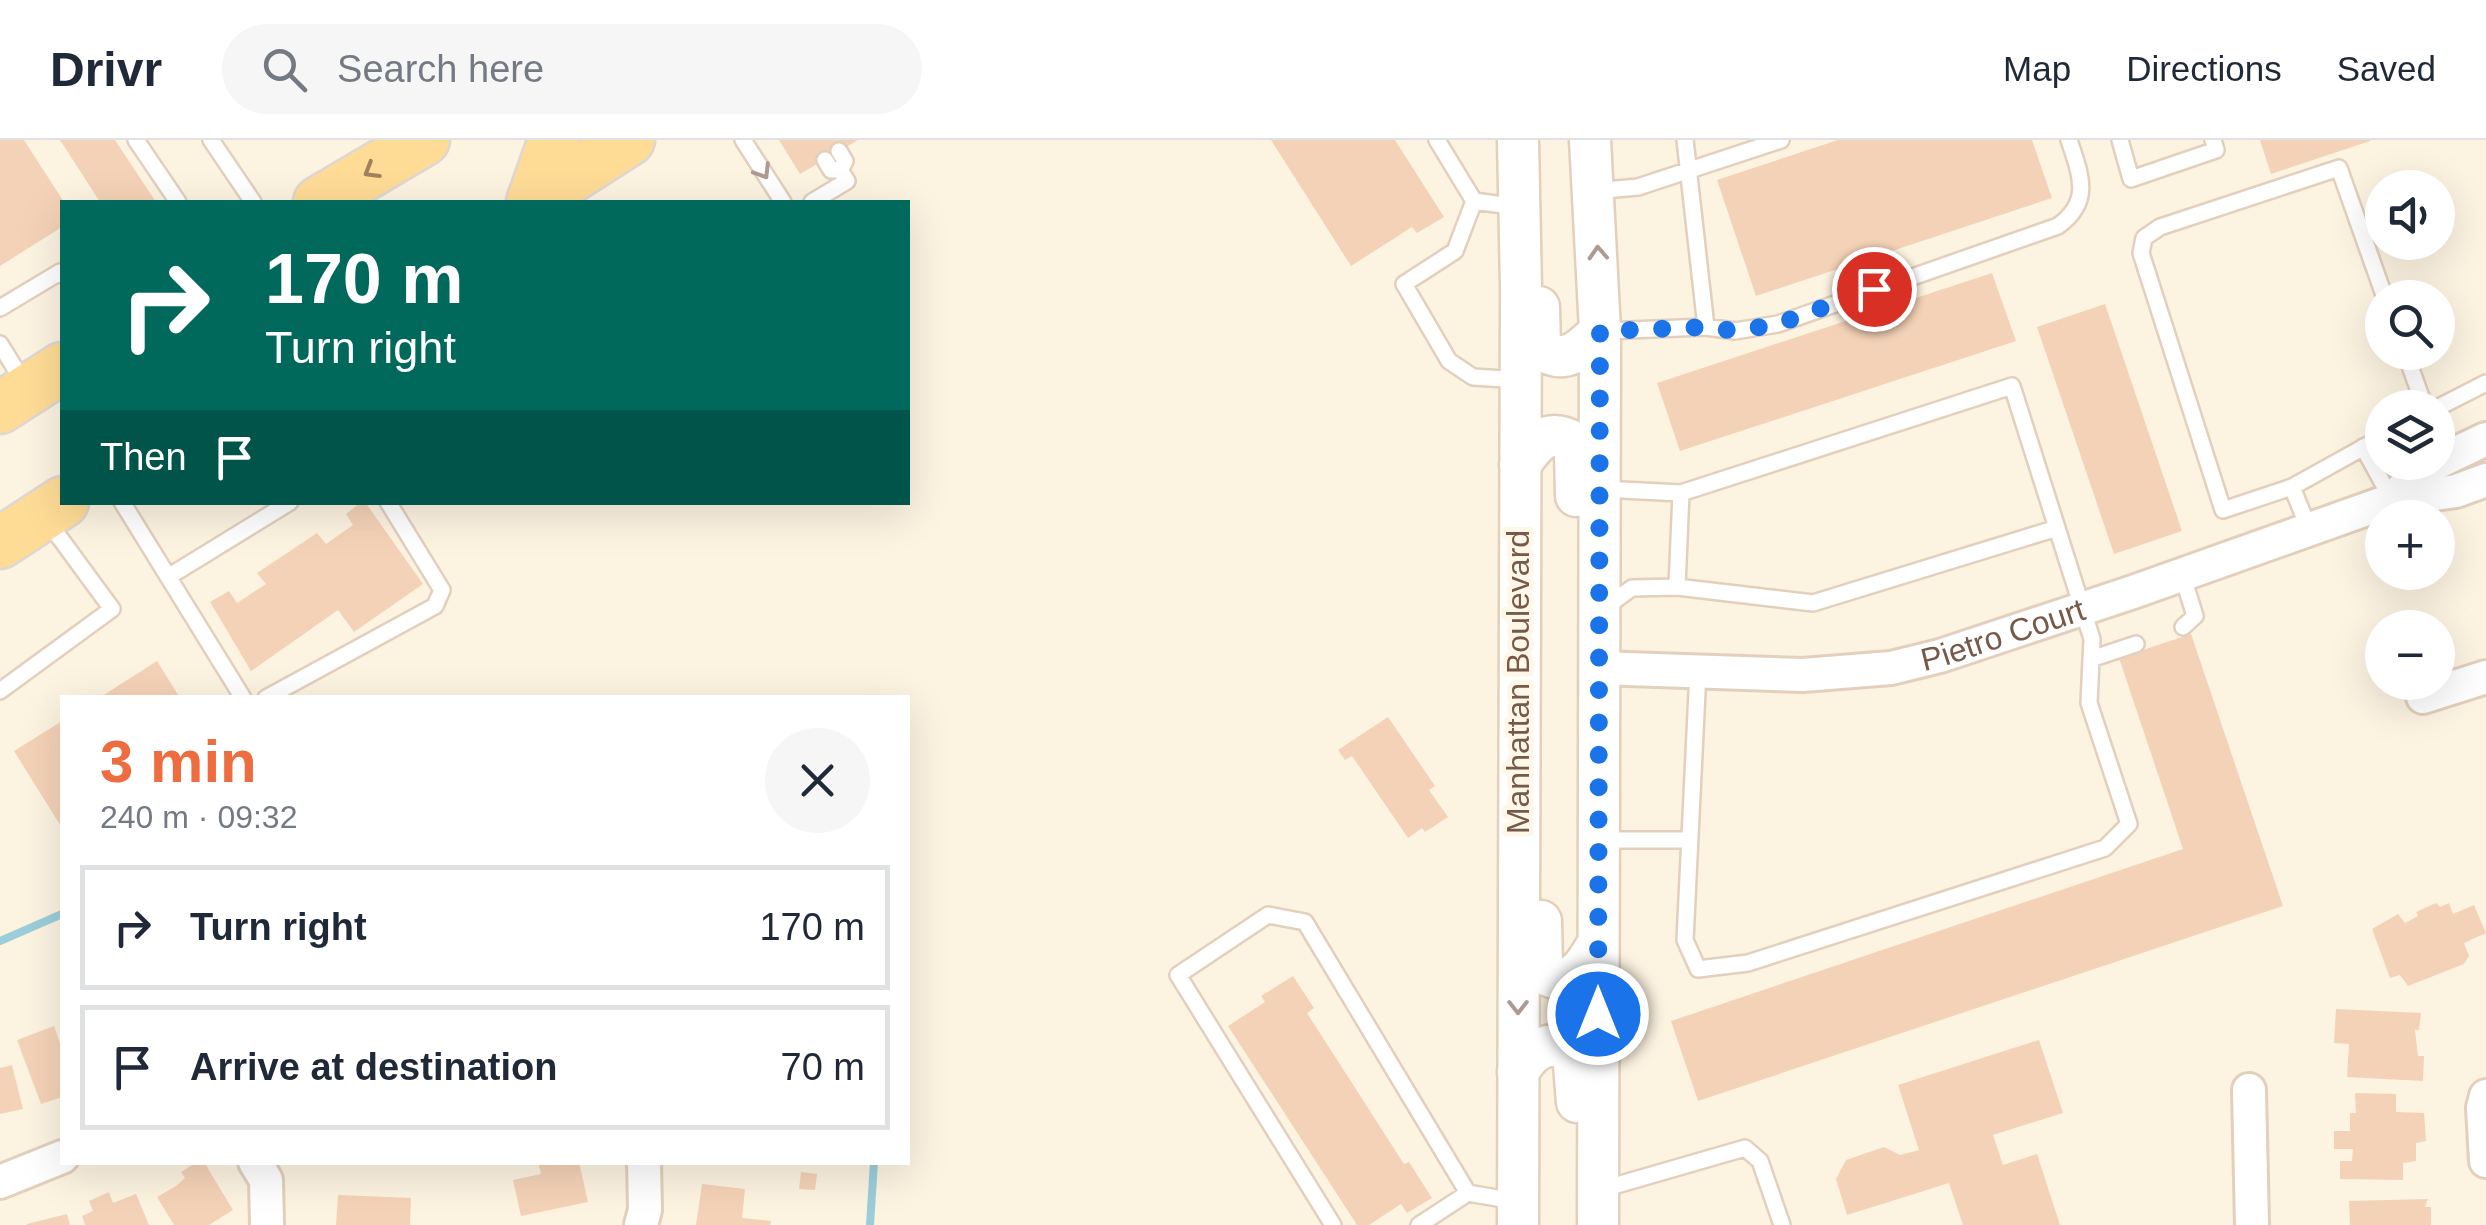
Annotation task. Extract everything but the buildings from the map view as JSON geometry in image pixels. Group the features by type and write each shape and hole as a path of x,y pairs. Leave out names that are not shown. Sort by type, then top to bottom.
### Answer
{"main road":[{"path":"323,200 424,140"},
{"path":"533,200 554,140"},
{"path":"535,200 629,140"},
{"path":"0,542 53,509"}],"street":[{"path":"1590,140 1600,331 1597,1208"},
{"path":"1518,144 1538,180 1540,348 1558,357 1569,356 1600,331"},
{"name":"Manhattan Boulevard","path":"1518,144 1518,1213"},
{"path":"1520,464 1537,441 1552,435 1570,440 1575,452 1578,589 1597,614"},
{"name":"Pietro Court","path":"2455,454 2486,439"},
{"name":"Pietro Court","path":"2392,500 2411,480"},
{"name":"Pietro Court","path":"2392,500 2456,491 2486,480"},
{"name":"Pietro Court","path":"1598,668 1802,675 1891,668 1940,656 2084,608 2365,509"},
{"path":"2455,686 2486,676"},
{"path":"1517,777 1540,823 1542,964 1546,974 1555,980 1576,975 1598,943"},
{"path":"1518,1072 1530,1054 1541,1047 1552,1044 1572,1052 1580,1162 1597,1208"},
{"path":"2249,1090 2252,1225"},
{"path":"2486,1096 2486,1161"},
{"path":"0,1182 60,1159"},
{"path":"258,1165 266,1180 267,1225"},
{"path":"641,1225 646,1210 644,1165"}],"lane":[{"path":"136,140 177,200"},
{"path":"211,140 253,200"},
{"path":"743,140 782,200"},
{"path":"1437,140 1474,201"},
{"path":"1685,140 1706,327"},
{"path":"1594,192 1638,188 1781,140"},
{"path":"1600,331 1706,327 1735,331 1778,324 2058,226 2070,217 2080,199 2082,180 2070,140"},
{"path":"2120,140 2132,179 2216,150 2213,140"},
{"path":"815,200 847,181 840,170 845,161 832,156"},
{"path":"2379,280 2339,168 2160,227 2144,238 2141,253 2222,510 2292,487 2363,448 2392,500"},
{"path":"1474,201 1520,207"},
{"path":"1474,201 1455,251 1404,284 1448,361 1472,377 1521,380"},
{"path":"0,308 60,272"},
{"path":"0,344 30,389"},
{"path":"2455,399 2486,383"},
{"path":"1598,489 1681,494 2012,386 2084,608 2092,639 2089,703 2128,824 2105,848 1748,963 1698,969 1685,940 1698,671"},
{"path":"2292,487 2309,529"},
{"path":"1677,587 1681,494"},
{"path":"124,505 241,695"},
{"path":"168,576 285,505"},
{"path":"272,695 436,606 442,590 390,505"},
{"path":"0,691 112,609 53,509"},
{"path":"1597,614 1632,588 1677,587 1813,603 2057,528"},
{"path":"2182,574 2196,616 2182,627"},
{"path":"2091,659 2136,644"},
{"path":"1598,840 1690,840"},
{"path":"1333,1225 1178,975 1268,916 1304,922 1468,1192 1518,1213"},
{"path":"1597,1208 1745,1148 1760,1161 1782,1225"},
{"path":"1419,1225 1468,1192"}],"waterway":[{"path":"0,941 60,915"},
{"path":"870,1225 874,1165"}],"route":[{"path":"1598,1014 1600,331 1706,327 1735,331 1778,324 1874,289"}]}
